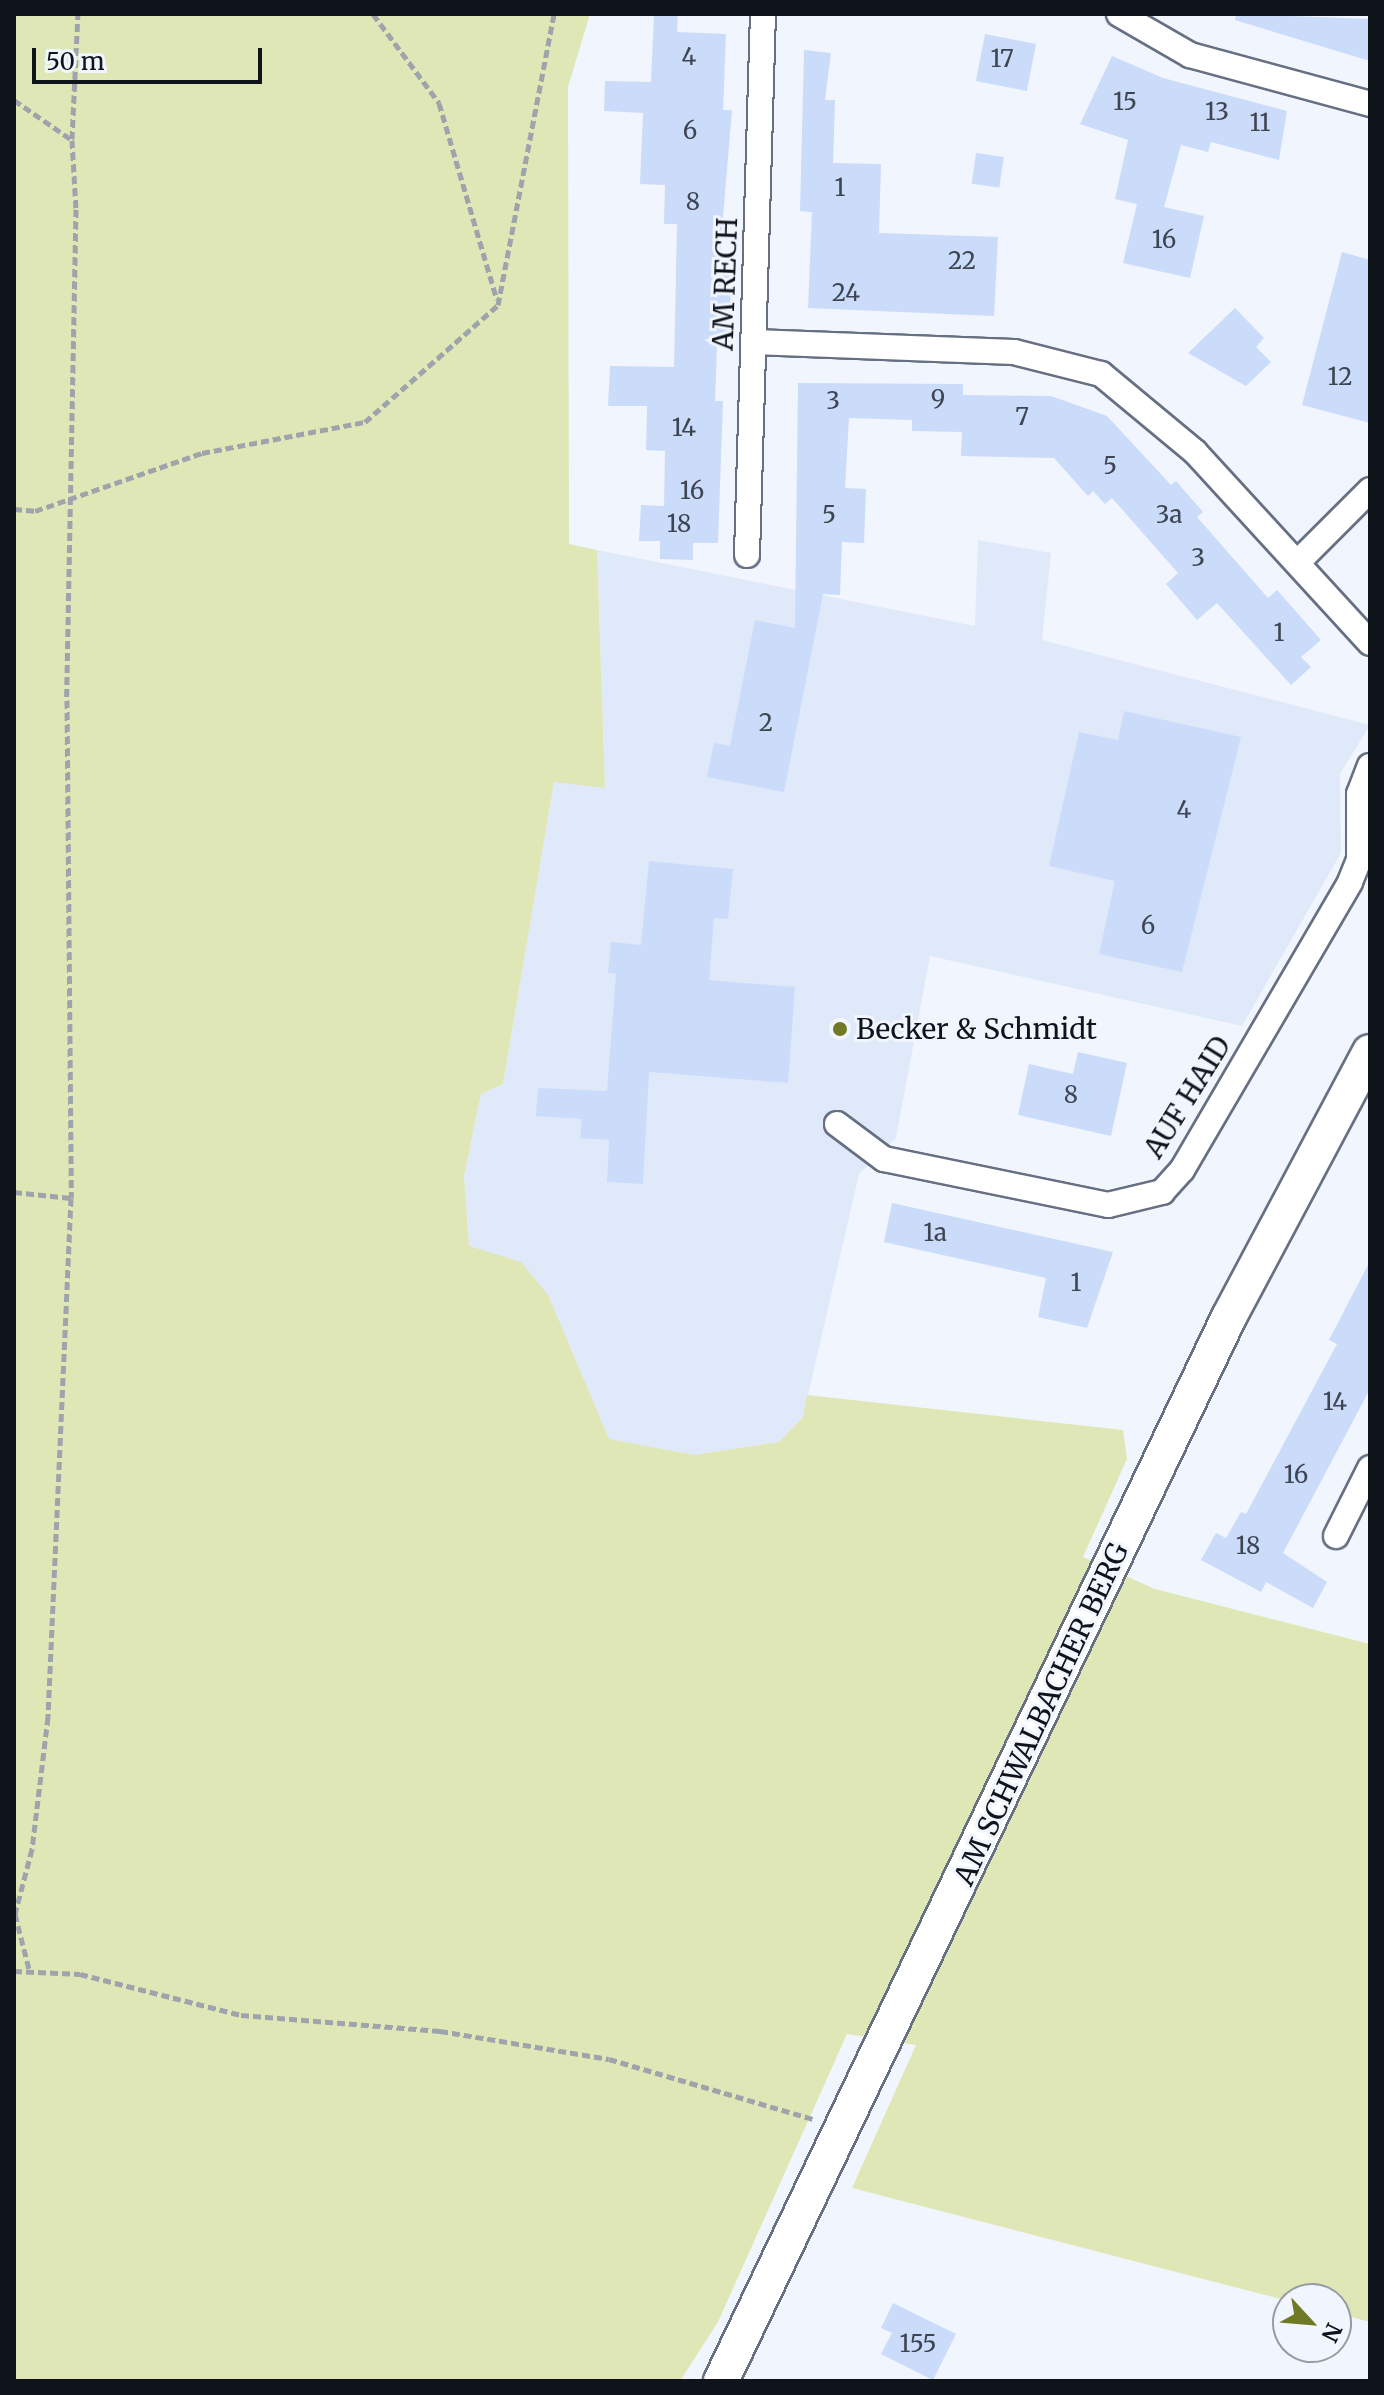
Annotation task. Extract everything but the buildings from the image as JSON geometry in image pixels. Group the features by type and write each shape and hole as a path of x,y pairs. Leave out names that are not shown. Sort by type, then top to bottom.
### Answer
{"main road":[{"name":"AM SCHWALBACHER BERG","path":"721,2381 845,2128 1229,1317 1370,1052"}],"street":[{"name":"AM RECH","path":"747,555 763,14"},
{"path":"1125,16 1190,55 1370,104"},
{"path":"754,342 1014,352 1101,374 1153,410 1298,562 1370,643"},
{"path":"1298,562 1370,490"},
{"name":"AUF HAID","path":"837,1124 899,1162 1108,1205 1162,1192 1182,1170 1350,882 1359,860 1359,794 1370,766"},
{"path":"1336,1536 1370,1468"}],"path":[{"path":"30,1973 15,1914 32,1849 48,1717 71,1198 72,140 78,14"},
{"path":"373,14 439,103 498,305"},
{"path":"14,509 35,511 202,453 365,422 498,305 554,14"},
{"path":"14,100 72,140"},
{"path":"14,1192 71,1198"},
{"path":"14,1971 80,1974 241,2015 440,2031 609,2059 845,2128"}],"shaded area":[{"path":"978,540 1051,553 1042,640 1370,725 1340,774 1341,853 1242,1026 930,956 896,1138 859,1174 803,1417 779,1442 694,1455 630,1448 609,1439 469,1246 464,1176 481,1094 503,1084 554,781 605,788 597,550 975,626"}],"green space":[{"path":"14,14 590,14 568,87 569,544 597,550 605,788 554,782 503,1084 481,1094 464,1176 469,1246 521,1262 548,1295 609,1439 694,1455 779,1442 803,1417 807,1395 1123,1430 1127,1459 1083,1557 1155,1589 1370,1644 1370,2322 1352,2317 1352,2283 1272,2283 1272,2297 852,2188 916,2045 847,2034 718,2322 680,2381 14,2381"}],"place":[{"name":"Becker & Schmidt","path":"840,1029"}]}
